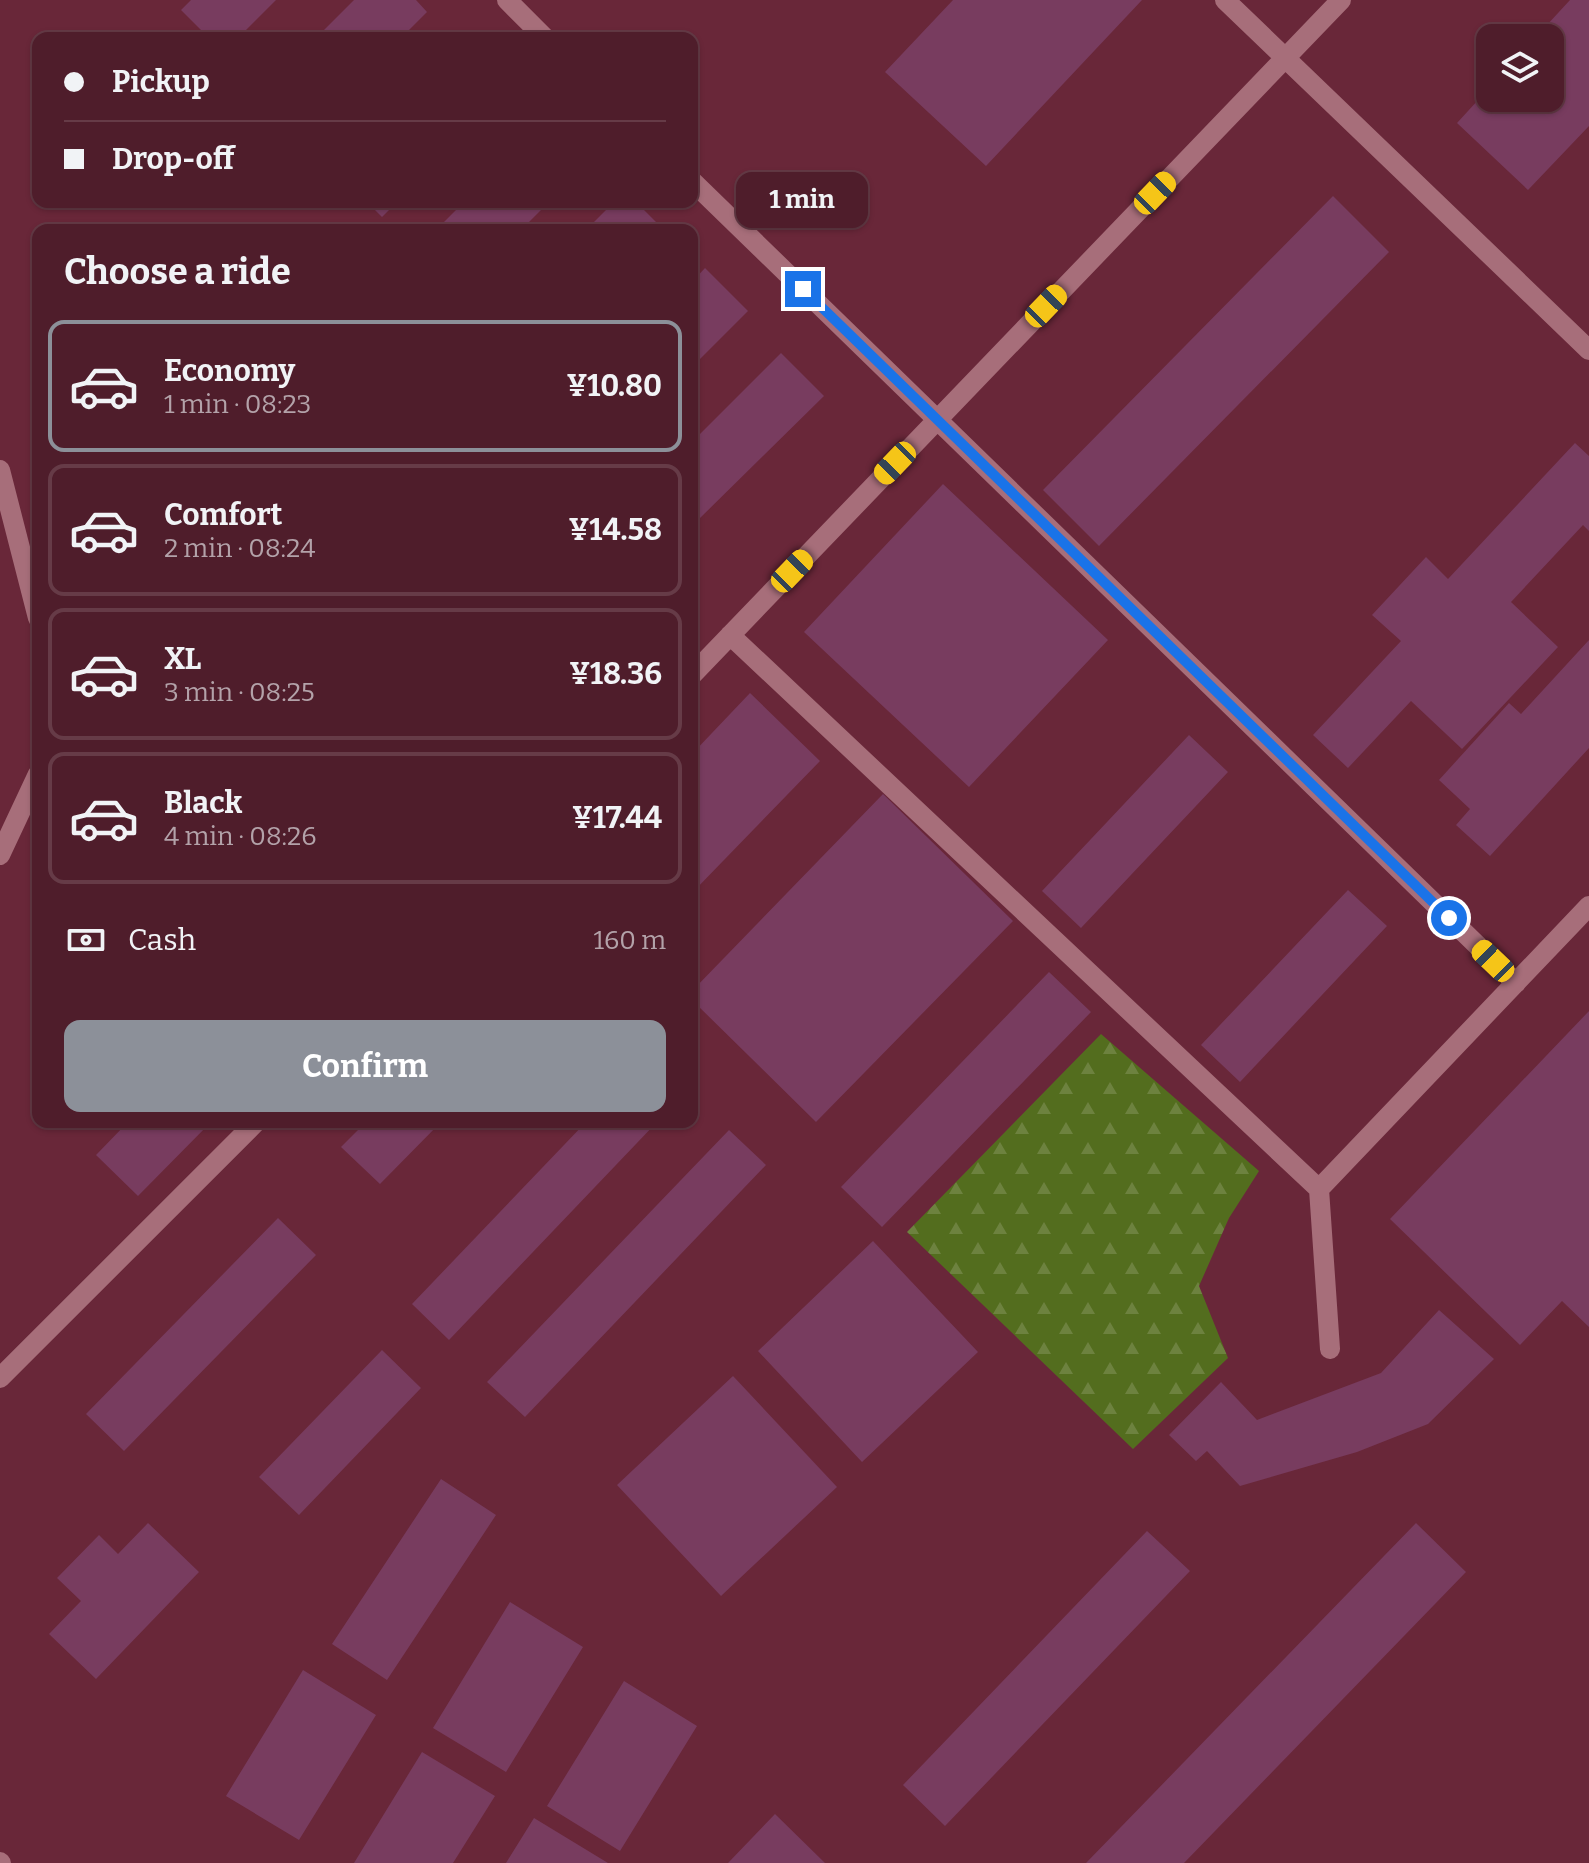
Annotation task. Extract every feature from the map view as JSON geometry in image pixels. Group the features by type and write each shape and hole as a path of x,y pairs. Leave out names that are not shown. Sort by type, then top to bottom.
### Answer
{"street":[{"path":"507,0 539,32"},
{"path":"1225,0 1589,350"},
{"path":"698,669 1341,0"},
{"path":"698,187 1516,983"},
{"path":"0,470 32,595"},
{"path":"730,635 1319,1189 1330,1349"},
{"path":"0,855 32,787"},
{"path":"1319,1189 1588,909"},
{"path":"0,1378 250,1128"}],"green space":[{"path":"1101,1034 1259,1171 1229,1218 1199,1286 1228,1358 1133,1449 907,1232"}],"building":[{"path":"191,0 276,0 244,32 203,32 181,10"},
{"path":"354,0 416,0 427,12 407,32 322,32"},
{"path":"953,0 1142,0 986,166 885,72"},
{"path":"1570,0 1589,0 1589,126 1528,190 1457,123 1476,102 1476,112 1564,112 1564,24 1548,24"},
{"path":"1333,196 1389,252 1099,546 1043,490"},
{"path":"373,208 391,208 382,217"},
{"path":"458,208 543,208 527,224 442,224"},
{"path":"608,208 642,208 658,224 592,224"},
{"path":"705,268 748,311 698,361 698,276"},
{"path":"781,353 824,396 698,520 698,436"},
{"path":"1575,443 1589,456 1589,531 1583,525 1511,602 1558,647 1462,749 1411,701 1348,768 1313,735 1401,641 1372,615 1426,557 1448,579"},
{"path":"943,484 1108,640 969,787 804,632"},
{"path":"1589,640 1589,748 1490,856 1456,825 1470,809 1439,780 1509,703 1521,714"},
{"path":"750,693 820,761 698,887 698,748"},
{"path":"1189,735 1228,772 1081,928 1042,891"},
{"path":"883,794 1013,921 816,1122 698,1006 698,985"},
{"path":"1348,890 1387,926 1240,1082 1201,1045"},
{"path":"1049,972 1091,1012 882,1227 841,1187"},
{"path":"1589,1011 1589,1327 1562,1301 1520,1345 1390,1219"},
{"path":"122,1128 205,1128 138,1196 96,1155"},
{"path":"360,1128 435,1128 380,1184 341,1147"},
{"path":"580,1128 651,1128 449,1340 412,1304"},
{"path":"729,1130 766,1165 525,1417 487,1382"},
{"path":"278,1218 316,1255 124,1451 86,1414"},
{"path":"873,1241 978,1352 862,1462 758,1351"},
{"path":"1439,1310 1494,1359 1428,1424 1357,1452 1240,1486 1207,1451 1196,1461 1169,1435 1221,1382 1257,1420 1381,1373"},
{"path":"382,1350 421,1388 299,1515 259,1477"},
{"path":"733,1376 837,1487 721,1596 617,1485"},
{"path":"441,1479 496,1515 387,1680 332,1644"},
{"path":"148,1523 199,1572 96,1679 49,1634 81,1601 57,1578 99,1535 118,1554"},
{"path":"1416,1523 1466,1572 1184,1863 1086,1863"},
{"path":"1147,1531 1190,1571 945,1826 903,1785"},
{"path":"510,1602 583,1647 506,1772 433,1728"},
{"path":"303,1670 376,1715 299,1840 226,1796"},
{"path":"624,1681 697,1726 620,1851 547,1806"},
{"path":"422,1752 495,1796 453,1863 354,1863"},
{"path":"775,1814 825,1863 728,1863"},
{"path":"534,1818 608,1863 506,1863"}],"route":[{"path":"803,289 1449,918"}]}
